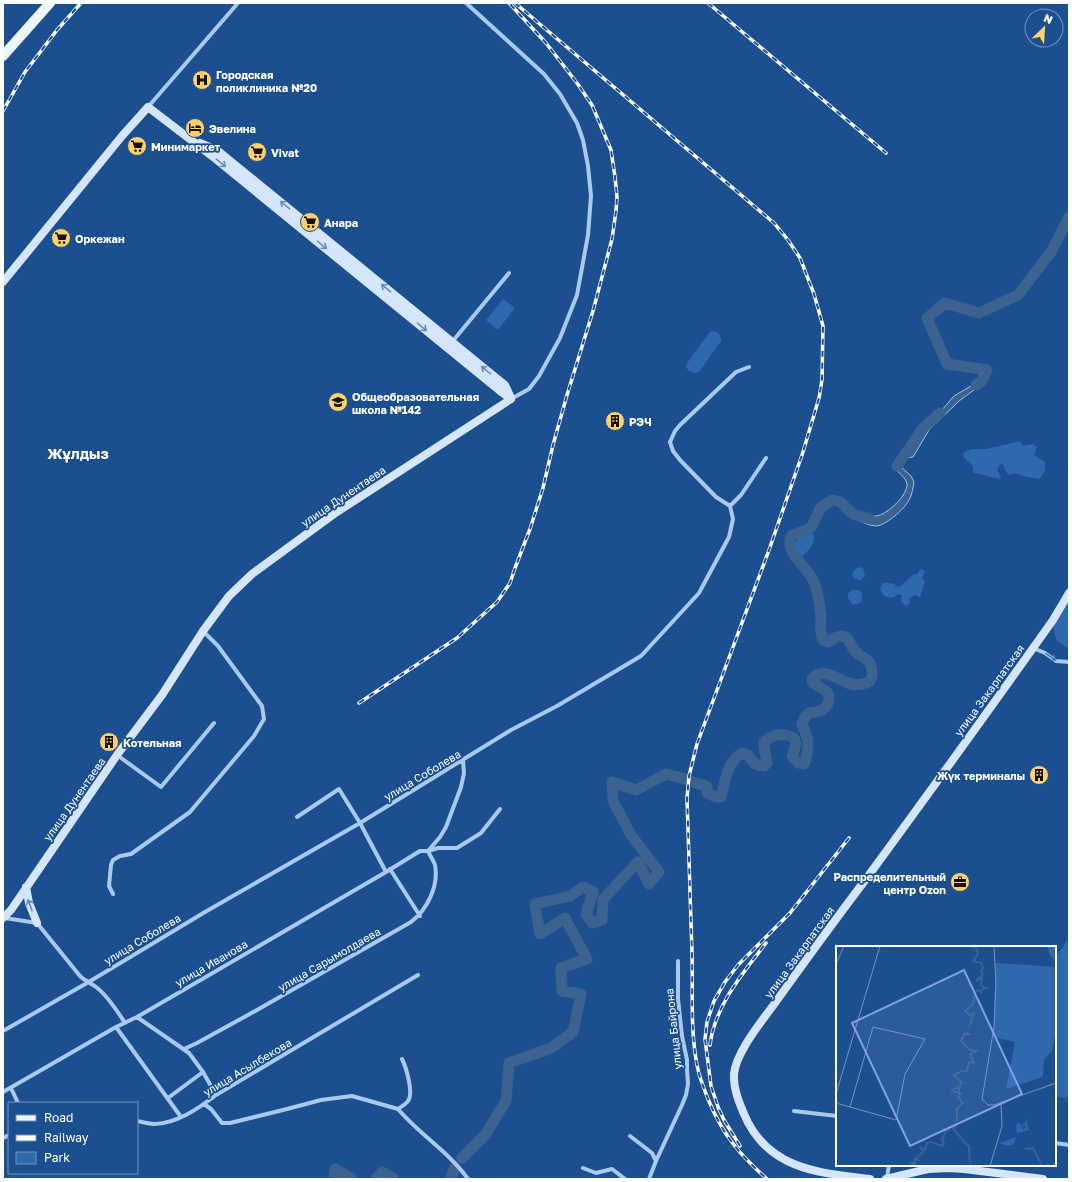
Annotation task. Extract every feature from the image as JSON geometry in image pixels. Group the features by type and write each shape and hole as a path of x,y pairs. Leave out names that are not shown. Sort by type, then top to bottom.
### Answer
{"main road":[{"path":"3,56 50,3"}],"street":[{"path":"3,282 122,136 238,3"},
{"path":"466,3 544,74 560,94 579,127 588,166 591,196 588,235 577,295 560,338 539,376 529,389 511,399"},
{"path":"148,107 212,156 511,399"},
{"path":"190,139 217,150 505,385 511,399"},
{"path":"452,342 509,274"},
{"path":"749,367 736,372 680,425 670,442 673,451 680,460 716,496 730,506 741,495 766,458"},
{"name":"улица Дунентаева","path":"4,918 117,755 162,694 203,631 229,596 252,574 334,514 511,399"},
{"name":"улица Соболева","path":"3,1031 360,823 511,730 557,706 641,656 699,594 729,537 733,519 730,506"},
{"name":"улица Закарпатская","path":"870,1179 803,1168 781,1158 761,1142 746,1119 741,1108 734,1074 738,1058 808,956 937,782 1053,620 1069,593"},
{"path":"113,894 109,886 110,869 114,860 120,856 131,854 190,812 250,741 264,719 262,706 218,646 203,631"},
{"path":"1033,648 1045,653 1056,661 1069,662"},
{"path":"117,755 161,787 214,723"},
{"path":"428,851 446,827 462,787 464,773 463,760"},
{"path":"297,817 339,789 388,870 420,916"},
{"name":"улица Иванова","path":"3,1092 136,1017 420,850 428,851 438,848 457,848 481,833 500,809"},
{"name":"улица Сарымолдаева","path":"184,1049 197,1044 420,916 429,902 435,880 435,864 428,851"},
{"path":"26,887 29,903 37,923 80,976 87,983 97,988 115,1008 125,1023"},
{"path":"4,918 37,923"},
{"name":"улица Байрона","path":"649,1179 682,1105 688,1084 687,1060 682,1036 678,999 678,961"},
{"name":"улица Асылбекова","path":"138,1121 154,1124 170,1122 181,1117 418,975"},
{"path":"136,1017 189,1053 203,1072 216,1095"},
{"path":"116,1027 126,1043 181,1117"},
{"path":"398,1109 408,1100 410,1096 406,1067 402,1059"},
{"path":"168,1098 203,1072"},
{"path":"11,1088 18,1102"},
{"path":"204,1104 211,1109 222,1123 230,1123 321,1100 352,1096 398,1109 409,1123 421,1132 462,1170 468,1179"},
{"path":"794,1111 836,1116"},
{"path":"630,1136 652,1153 656,1161"},
{"path":"1056,1143 1069,1145"},
{"path":"889,1166 886,1179 928,1169 949,1168 1043,1179"},
{"path":"583,1168 596,1173 612,1169 625,1179"}],"green space":[{"path":"503,299 515,308 498,330 486,320"},
{"path":"714,331 719,334 721,341 699,372 694,373 688,370 686,367 687,363 710,332"},
{"path":"1020,441 1023,446 1032,444 1037,447 1034,455 1045,462 1045,471 1039,479 1015,473 1008,475 1002,464 997,468 1001,479 973,473 973,466 964,457 963,453 972,449 987,449"},
{"path":"806,534 813,534 813,543 802,557 798,556 794,550 795,542 798,538"},
{"path":"858,567 863,568 865,576 861,580 855,579 852,575 854,570"},
{"path":"921,569 925,571 922,578 925,581 920,597 915,595 909,598 911,603 906,606 901,602 902,596 900,594 891,598 884,596 880,589 883,583 891,583 899,587 913,575 917,574"},
{"path":"852,590 859,590 862,594 860,603 853,605 848,598 848,593"},
{"path":"1069,598 1069,649 1056,640 1053,626"},
{"path":"1069,938 1069,1098 1056,1097 1056,957"}],"shaded area":[{"path":"980,374 989,375 986,381 959,401 929,430 913,457 902,461 901,467 911,476 914,482 907,504 889,521 879,526 869,525 854,518 857,513 871,516 881,515 901,499 907,484 904,478 895,469 896,463 900,457 908,453 921,434 954,396 976,383 980,378"}],"waterway":[{"path":"976,385 982,381 987,370 947,364 927,318 945,303 979,313 1018,295 1051,252 1069,217"},
{"path":"897,466 923,428 940,413"},
{"path":"693,782 707,787 707,793 716,797 721,797 727,772 733,761 742,753 748,755 754,763 764,766 767,763 764,742 771,737 778,735 786,735 794,738 796,744 792,756 797,762 804,764 807,755 808,739 802,724 805,717 809,713 822,710 827,706 829,700 829,695 826,691 813,683 812,679 816,675 825,673 852,684 864,684 869,682 872,677 869,662 853,649 847,638 840,636 828,642 823,640 821,631 821,612 814,582 794,554 790,542 791,536 809,529 820,509 833,500 840,502 853,514 870,519"},
{"path":"462,1158 485,1135 506,1101 509,1063 551,1048 573,1032 581,994 562,991 561,968 587,959 565,918 540,934 535,904 570,896 583,887 593,892 586,914 592,923 602,920 603,899 638,862 649,884 659,872 631,835 613,801 612,782 636,790 666,774 685,779"},
{"path":"450,1179 455,1168"},
{"path":"334,1179 335,1169 352,1179"},
{"path":"376,1179 382,1172 394,1179"}],"railway":[{"path":"3,111 25,72 57,30 81,3"},
{"path":"359,703 457,638 497,602 510,583 543,488 553,445 593,311 612,239 617,197 611,150 592,105 546,43 509,3"},
{"path":"515,3 774,223 800,258 814,294 823,326 822,380 819,398 803,452 769,550 697,744 689,776 687,798 693,1037 698,1069 708,1099 719,1123 732,1143 767,1179"},
{"path":"708,3 886,153"},
{"path":"740,1146 724,1120 711,1086 705,1039 707,1022 714,1001 725,982 738,965 790,913 849,838"},
{"path":"710,1045 718,1016 731,990 766,943"}],"place":[{"name":"Городская поликлиника №20","path":"202,80"},
{"name":"Эвелина","path":"195,128"},
{"name":"Минимаркет","path":"137,146"},
{"name":"Vivat","path":"257,152"},
{"name":"Анара","path":"310,222"},
{"name":"Оркежан","path":"61,238"},
{"name":"Общеобразовательная школа №142","path":"338,402"},
{"name":"РЭЧ","path":"615,421"},
{"name":"Котельная","path":"109,742"},
{"name":"Жүк терминалы","path":"1039,775"},
{"name":"Распределительный центр Ozon","path":"960,882"}],"district":[{"name":"Жұлдыз","path":"78,453"}]}
